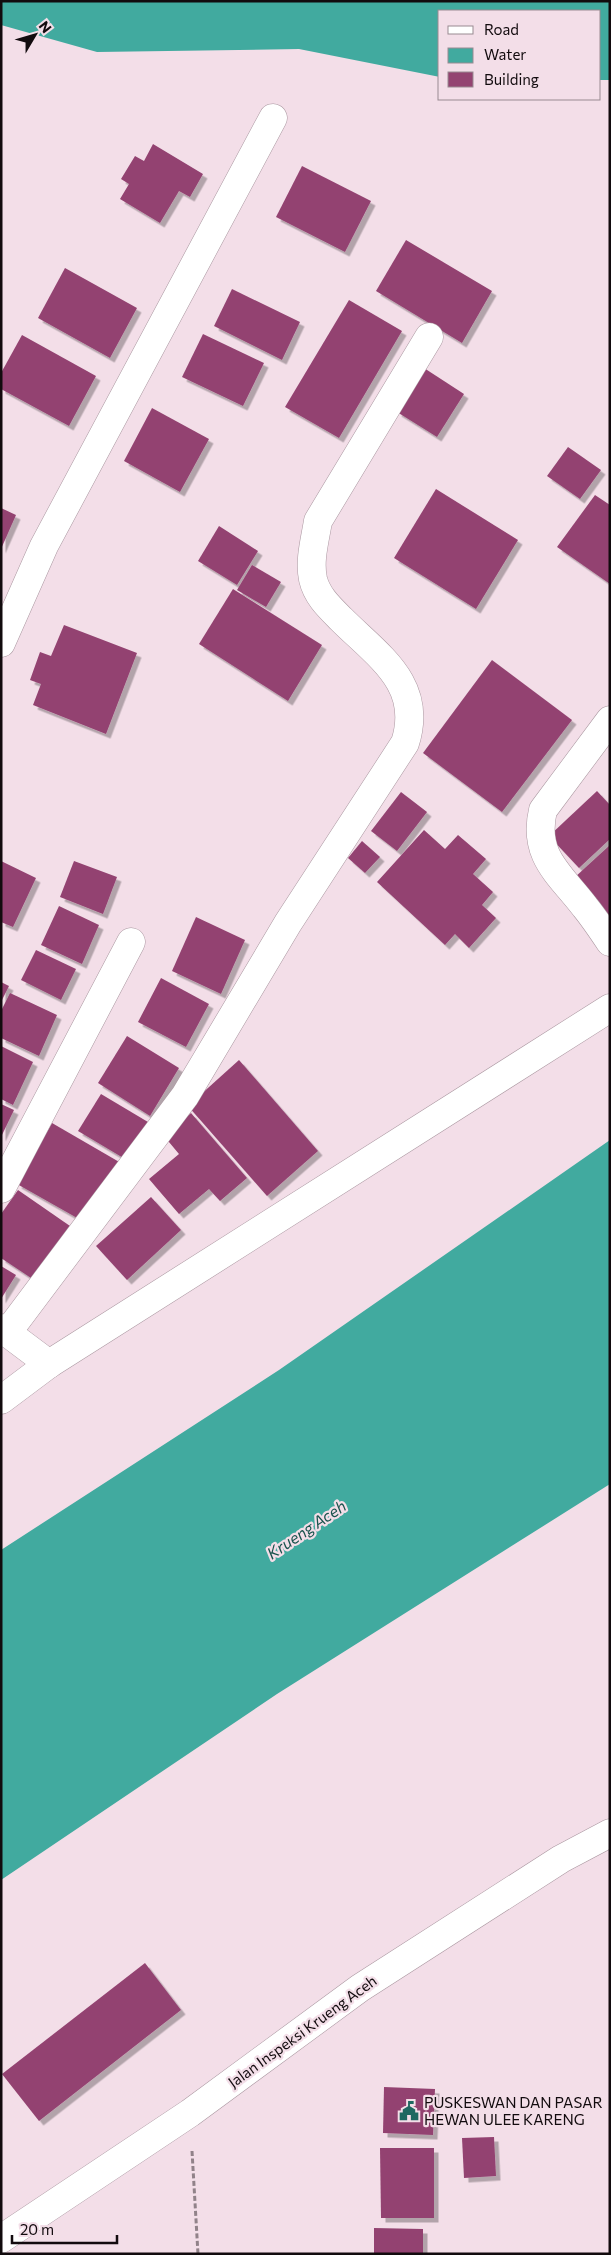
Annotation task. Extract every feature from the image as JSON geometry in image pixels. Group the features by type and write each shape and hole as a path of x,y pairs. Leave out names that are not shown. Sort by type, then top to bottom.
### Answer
{"street":[{"path":"1,643 44,546 273,118"},
{"path":"49,1364 4,1330 185,1096 288,923 405,743 410,727 411,709 406,692 396,674 323,601 314,580 312,557 318,521 429,337"},
{"path":"610,720 543,810 539,828 542,847 555,872 585,906 610,942"},
{"path":"1,1189 131,942"},
{"path":"1,1400 49,1364 610,1008"},
{"name":"Jalan Inspeksi Krueng Aceh","path":"1,2239 190,2113 360,1988 561,1859 610,1833"}],"path":[{"path":"190,2113 198,2254"}],"water":[{"path":"1,1 610,1 610,80 601,80 601,10 438,10 438,77 299,49 97,52 1,25"},
{"name":"Krueng Aceh","path":"610,1140 610,1484 277,1694 1,1880 1,1550 279,1370"}],"building":[{"path":"153,144 203,174 190,197 179,191 160,223 120,199 129,184 121,179 135,156 144,161"},
{"path":"302,166 371,201 345,252 276,217"},
{"path":"406,240 492,291 462,343 376,291"},
{"path":"65,268 137,308 110,358 38,318"},
{"path":"232,289 300,322 282,360 214,326"},
{"path":"349,300 402,331 339,438 285,407"},
{"path":"203,334 264,363 243,406 182,377"},
{"path":"22,335 96,376 69,426 1,389 1,373"},
{"path":"424,368 464,394 437,437 397,412"},
{"path":"152,408 209,439 180,492 124,461"},
{"path":"568,447 601,470 580,499 547,476"},
{"path":"436,489 518,540 476,609 394,558"},
{"path":"595,495 610,505 610,584 557,547"},
{"path":"1,508 16,515 1,549"},
{"path":"219,526 258,551 237,585 198,561"},
{"path":"252,565 281,582 266,607 237,590"},
{"path":"233,589 322,645 288,701 199,644"},
{"path":"64,625 137,653 106,734 33,705 41,684 30,680 40,652 51,656"},
{"path":"492,660 572,720 502,812 423,753"},
{"path":"597,791 610,805 610,839 579,868 549,836"},
{"path":"401,792 427,812 397,851 371,831"},
{"path":"424,830 445,849 458,835 486,859 473,874 493,892 482,905 496,918 469,948 455,934 445,945 377,882"},
{"path":"362,841 380,857 365,873 348,858"},
{"path":"610,845 610,916 574,878"},
{"path":"1,861 36,878 13,927 1,922"},
{"path":"74,861 117,877 103,914 60,897"},
{"path":"59,906 99,925 82,964 41,945"},
{"path":"196,917 245,940 221,994 172,971"},
{"path":"36,950 76,969 61,1000 21,980"},
{"path":"161,978 209,1004 186,1047 138,1022"},
{"path":"1,982 9,986 1,1002"},
{"path":"10,993 57,1015 39,1056 1,1038 1,1011"},
{"path":"127,1036 179,1068 150,1116 98,1083"},
{"path":"1,1046 33,1062 13,1105 1,1099"},
{"path":"239,1060 318,1151 267,1196 188,1106"},
{"path":"101,1094 148,1122 125,1159 78,1131"},
{"path":"1,1104 14,1110 1,1137"},
{"path":"191,1113 247,1178 220,1201 209,1189 179,1214 149,1179 179,1154 164,1136"},
{"path":"52,1123 121,1163 86,1223 17,1184"},
{"path":"18,1190 70,1226 34,1280 1,1258 1,1214"},
{"path":"151,1197 181,1230 127,1280 96,1246"},
{"path":"1,1266 16,1275 1,1299"},
{"path":"145,1963 181,2010 39,2121 2,2074"},
{"name":"PUSKESWAN DAN PASAR HEWAN ULEE KARENG","path":"384,2087 435,2089 433,2135 383,2133"},
{"path":"494,2137 496,2176 464,2178 462,2138"},
{"path":"380,2148 434,2148 434,2218 381,2218"},
{"path":"374,2228 423,2229 423,2254 374,2254"}],"place":[{"name":"PUSKESWAN DAN PASAR HEWAN ULEE KARENG","path":"409,2111"}]}
